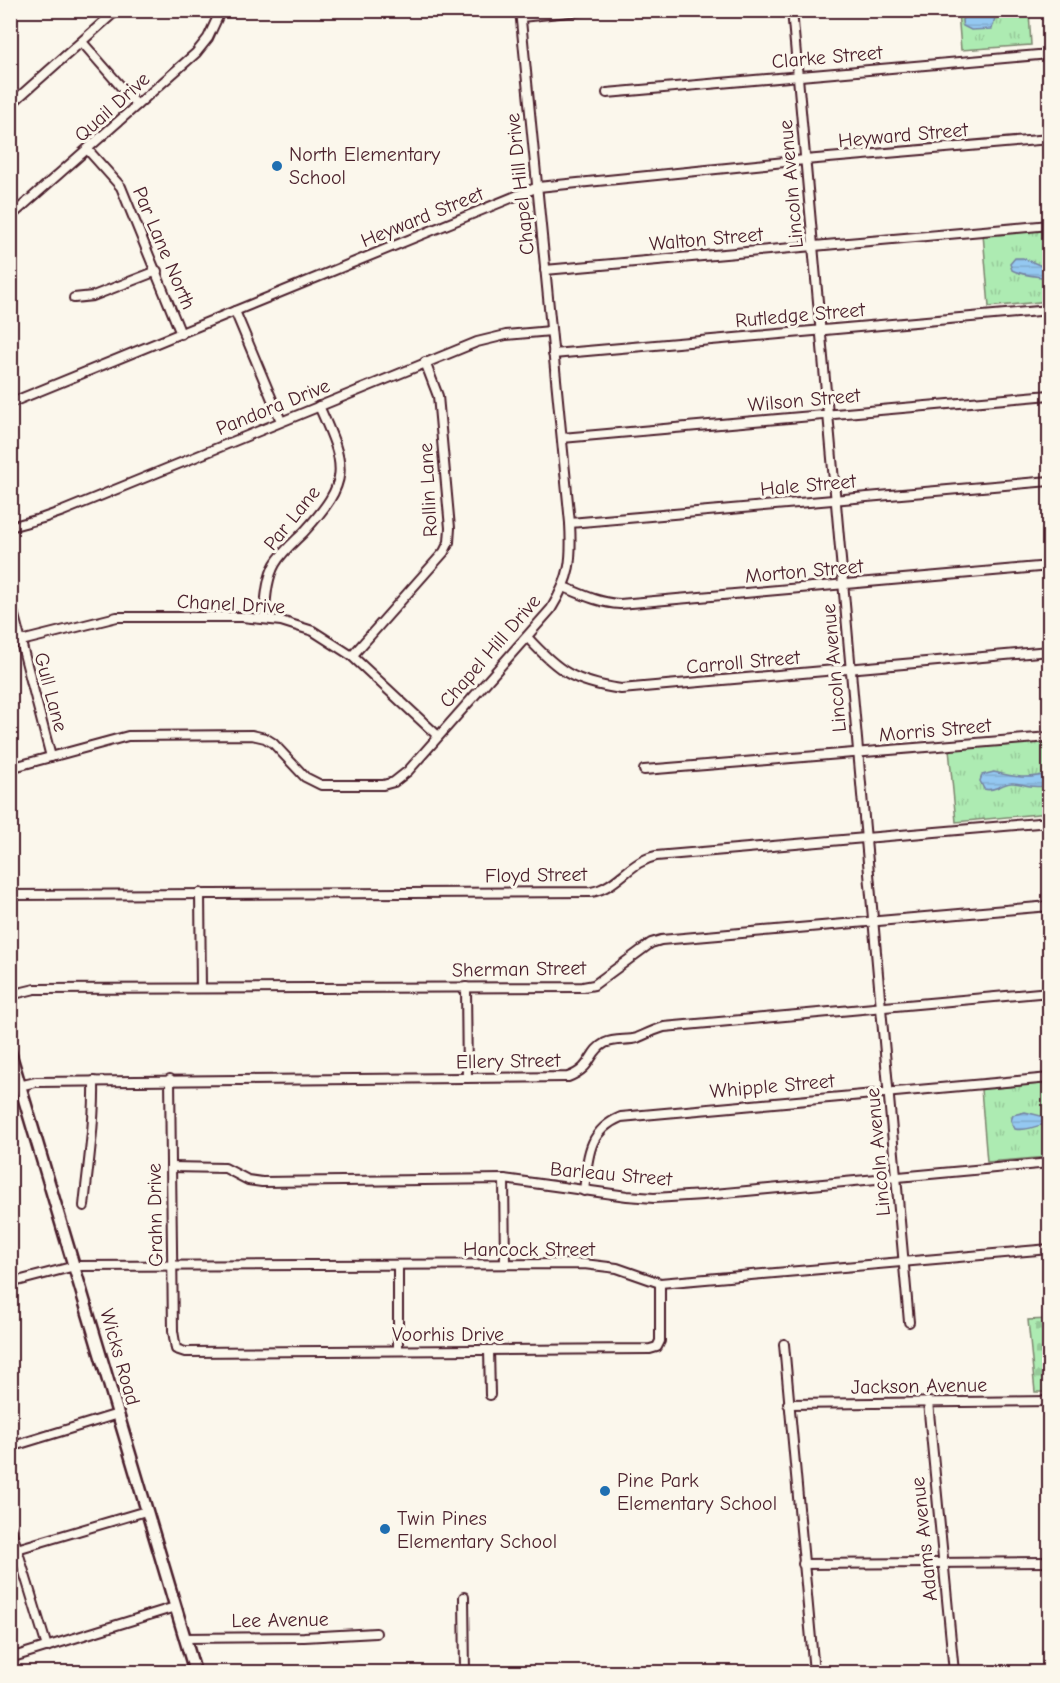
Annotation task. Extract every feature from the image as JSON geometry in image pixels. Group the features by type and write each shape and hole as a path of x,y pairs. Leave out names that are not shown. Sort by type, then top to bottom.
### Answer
{"main road":[{"name":"Wicks Road","path":"10,1052 15,1087 75,1266 195,1672"}],"street":[{"path":"10,105 117,10"},
{"name":"Quail Drive","path":"10,218 196,53 208,38 221,10"},
{"path":"520,14 588,10"},
{"name":"Lincoln Avenue","path":"792,10 909,1322"},
{"name":"Chapel Hill Drive","path":"10,768 128,736 252,735 265,738 273,743 305,777 321,785 383,785 394,782 408,771 528,638 551,609 564,587 572,551 520,14"},
{"path":"82,42 137,105"},
{"name":"Clarke Street","path":"607,93 1050,54"},
{"name":"Heyward Street","path":"10,403 538,187 806,160 1050,139"},
{"name":"Par Lane North","path":"88,150 121,187 181,334"},
{"name":"Walton Street","path":"545,270 1050,225"},
{"path":"74,298 93,296 157,271"},
{"name":"Rutledge Street","path":"554,354 1050,310"},
{"path":"235,311 281,421"},
{"name":"Pandora Drive","path":"10,527 63,511 425,362 492,337 551,331"},
{"name":"Rollin Lane","path":"352,656 430,569 449,542 450,528 438,396 425,362"},
{"name":"Wilson Street","path":"562,438 1050,395"},
{"name":"Par Lane","path":"264,618 269,580 275,564 323,511 340,479 341,464 338,448 319,406"},
{"name":"Hale Street","path":"570,523 1050,481"},
{"name":"Morton Street","path":"564,587 590,598 620,604 1050,566"},
{"name":"Gull Lane","path":"10,600 51,757"},
{"name":"Chanel Drive","path":"21,641 117,617 264,618 296,625 313,631 352,656 438,736"},
{"name":"Carroll Street","path":"528,638 564,672 593,685 621,689 1050,651"},
{"name":"Morris Street","path":"644,771 1050,737"},
{"name":"Floyd Street","path":"10,895 591,892 609,886 645,858 656,856 1050,822"},
{"path":"200,894 201,988"},
{"name":"Sherman Street","path":"10,995 35,989 594,985 645,946 661,940 1050,906"},
{"path":"466,987 467,1078"},
{"name":"Ellery Street","path":"15,1087 36,1082 170,1079 568,1077 578,1074 586,1067 596,1051 604,1044 637,1038 664,1027 1050,992"},
{"name":"Whipple Street","path":"584,1191 592,1144 609,1122 621,1117 1050,1078"},
{"name":"Grahn Drive","path":"170,1079 173,1331 176,1349"},
{"path":"84,1206 94,1109 94,1081"},
{"name":"Barleau Street","path":"171,1167 225,1168 248,1180 262,1182 504,1179 627,1196 677,1197 1050,1163"},
{"path":"504,1179 505,1264"},
{"name":"Hancock Street","path":"10,1283 75,1266 505,1264 602,1265 660,1283 1050,1248"},
{"path":"398,1266 398,1350"},
{"name":"Voorhis Drive","path":"176,1349 185,1352 650,1349 657,1347 660,1341 660,1283"},
{"path":"784,1344 814,1672"},
{"path":"489,1350 490,1395"},
{"name":"Jackson Avenue","path":"788,1404 1050,1401"},
{"name":"Adams Avenue","path":"928,1402 954,1672"},
{"path":"10,1447 118,1414"},
{"path":"14,1550 146,1511"},
{"path":"10,1526 14,1550 47,1647"},
{"path":"803,1564 1050,1562"},
{"path":"464,1597 465,1672"},
{"path":"10,1658 175,1607"},
{"name":"Lee Avenue","path":"184,1638 376,1633"}],"green space":[{"path":"958,11 1029,11 1031,45 961,50"},
{"path":"1049,229 1049,301 989,307 983,234"},
{"path":"1049,740 1049,813 956,822 949,749"},
{"path":"1049,1083 1049,1157 987,1162 981,1089"},
{"path":"1049,1319 1049,1392 1035,1392 1028,1320"},
{"path":"167,1668 178,1672 125,1672 125,1671"}],"water":[{"path":"981,10 997,11 992,29 971,30 963,26 962,20 967,13 974,14"},
{"path":"1015,258 1023,258 1049,269 1049,278 1025,275 1012,270 1010,264"},
{"path":"994,772 1021,777 1035,777 1049,773 1049,786 1014,783 984,789 980,781 982,775"},
{"path":"1025,1112 1049,1118 1049,1124 1015,1129 1011,1121 1013,1115"}],"place":[{"name":"North Elementary School","path":"277,166"},
{"name":"Pine Park Elementary School","path":"605,1491"},
{"name":"Twin Pines Elementary School","path":"385,1529"}]}
